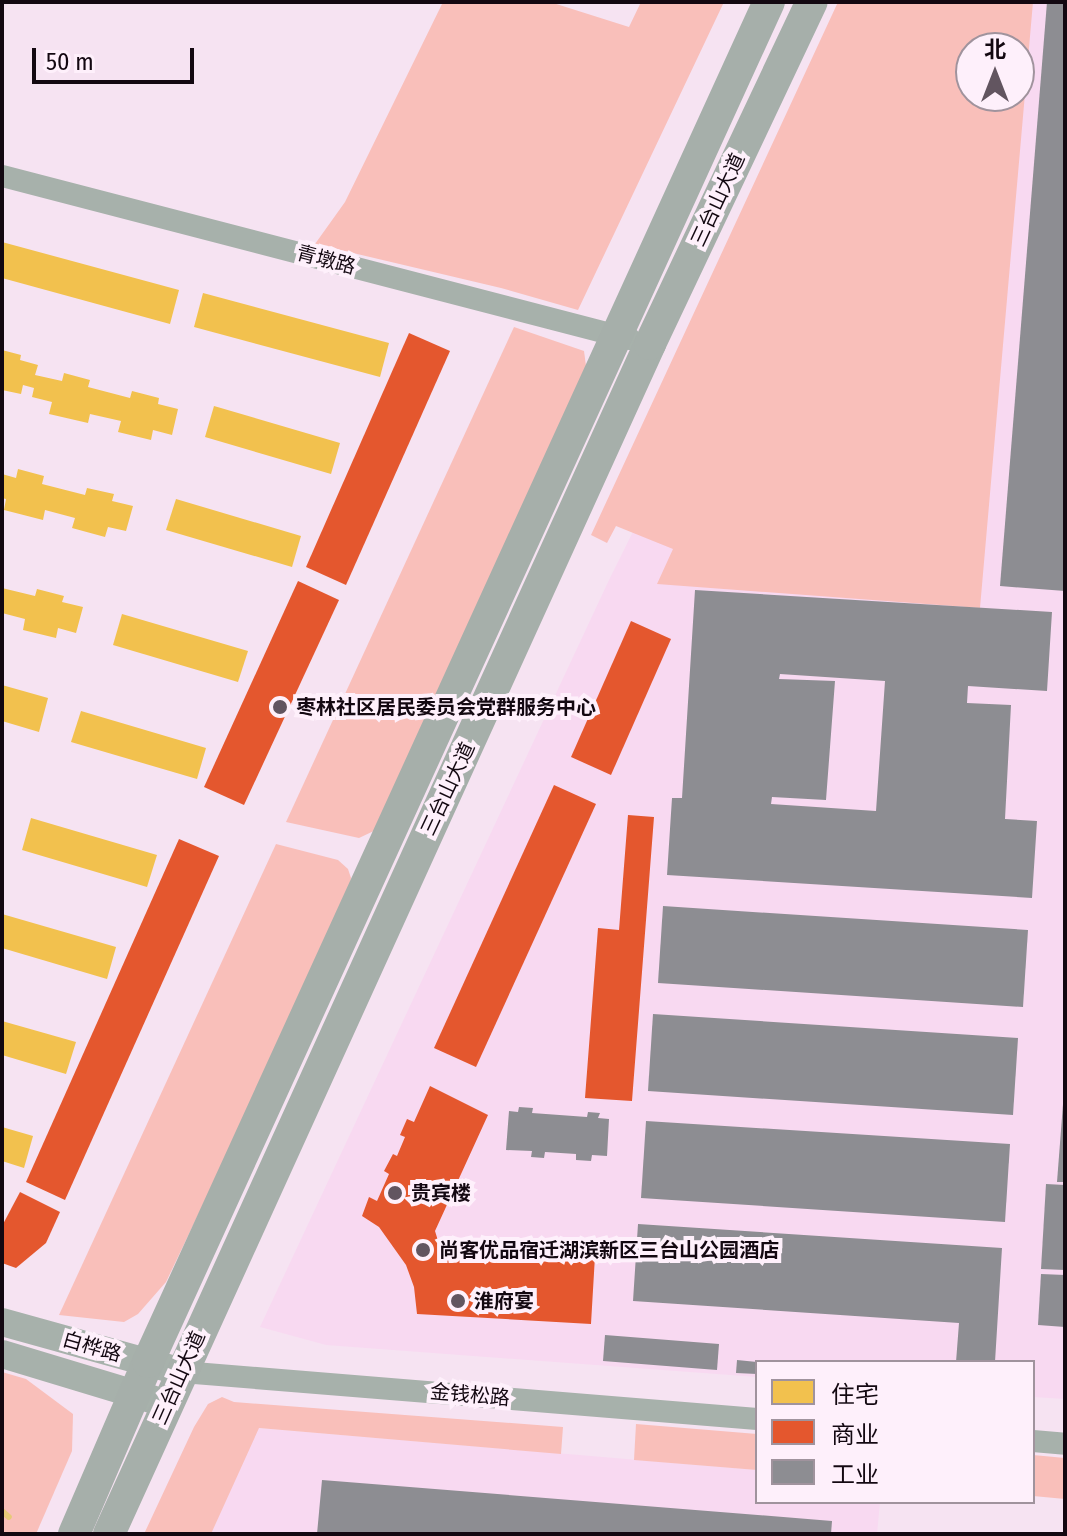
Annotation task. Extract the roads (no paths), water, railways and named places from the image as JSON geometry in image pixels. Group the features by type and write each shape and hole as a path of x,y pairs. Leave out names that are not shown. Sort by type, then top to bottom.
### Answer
{"main road":[{"name":"三台山大道","path":"74,1534 148,1362 769,2"},
{"name":"三台山大道","path":"109,1534 650,344 812,2"}],"street":[{"name":"青墩路","path":"2,176 650,344"},
{"name":"白桦路","path":"2,1322 182,1372"},
{"name":"白桦路","path":"2,1354 168,1404"},
{"name":"金钱松路","path":"182,1372 755,1419"},
{"path":"1035,1441 1065,1444"}],"waterway":[{"path":"2,1511 9,1517"}],"place":[{"name":"枣林社区居民委员会党群服务中心","path":"280,707"},
{"name":"贵宾楼","path":"395,1193"},
{"name":"尚客优品宿迁湖滨新区三台山公园酒店","path":"423,1250"},
{"name":"淮府宴","path":"458,1301"}]}
